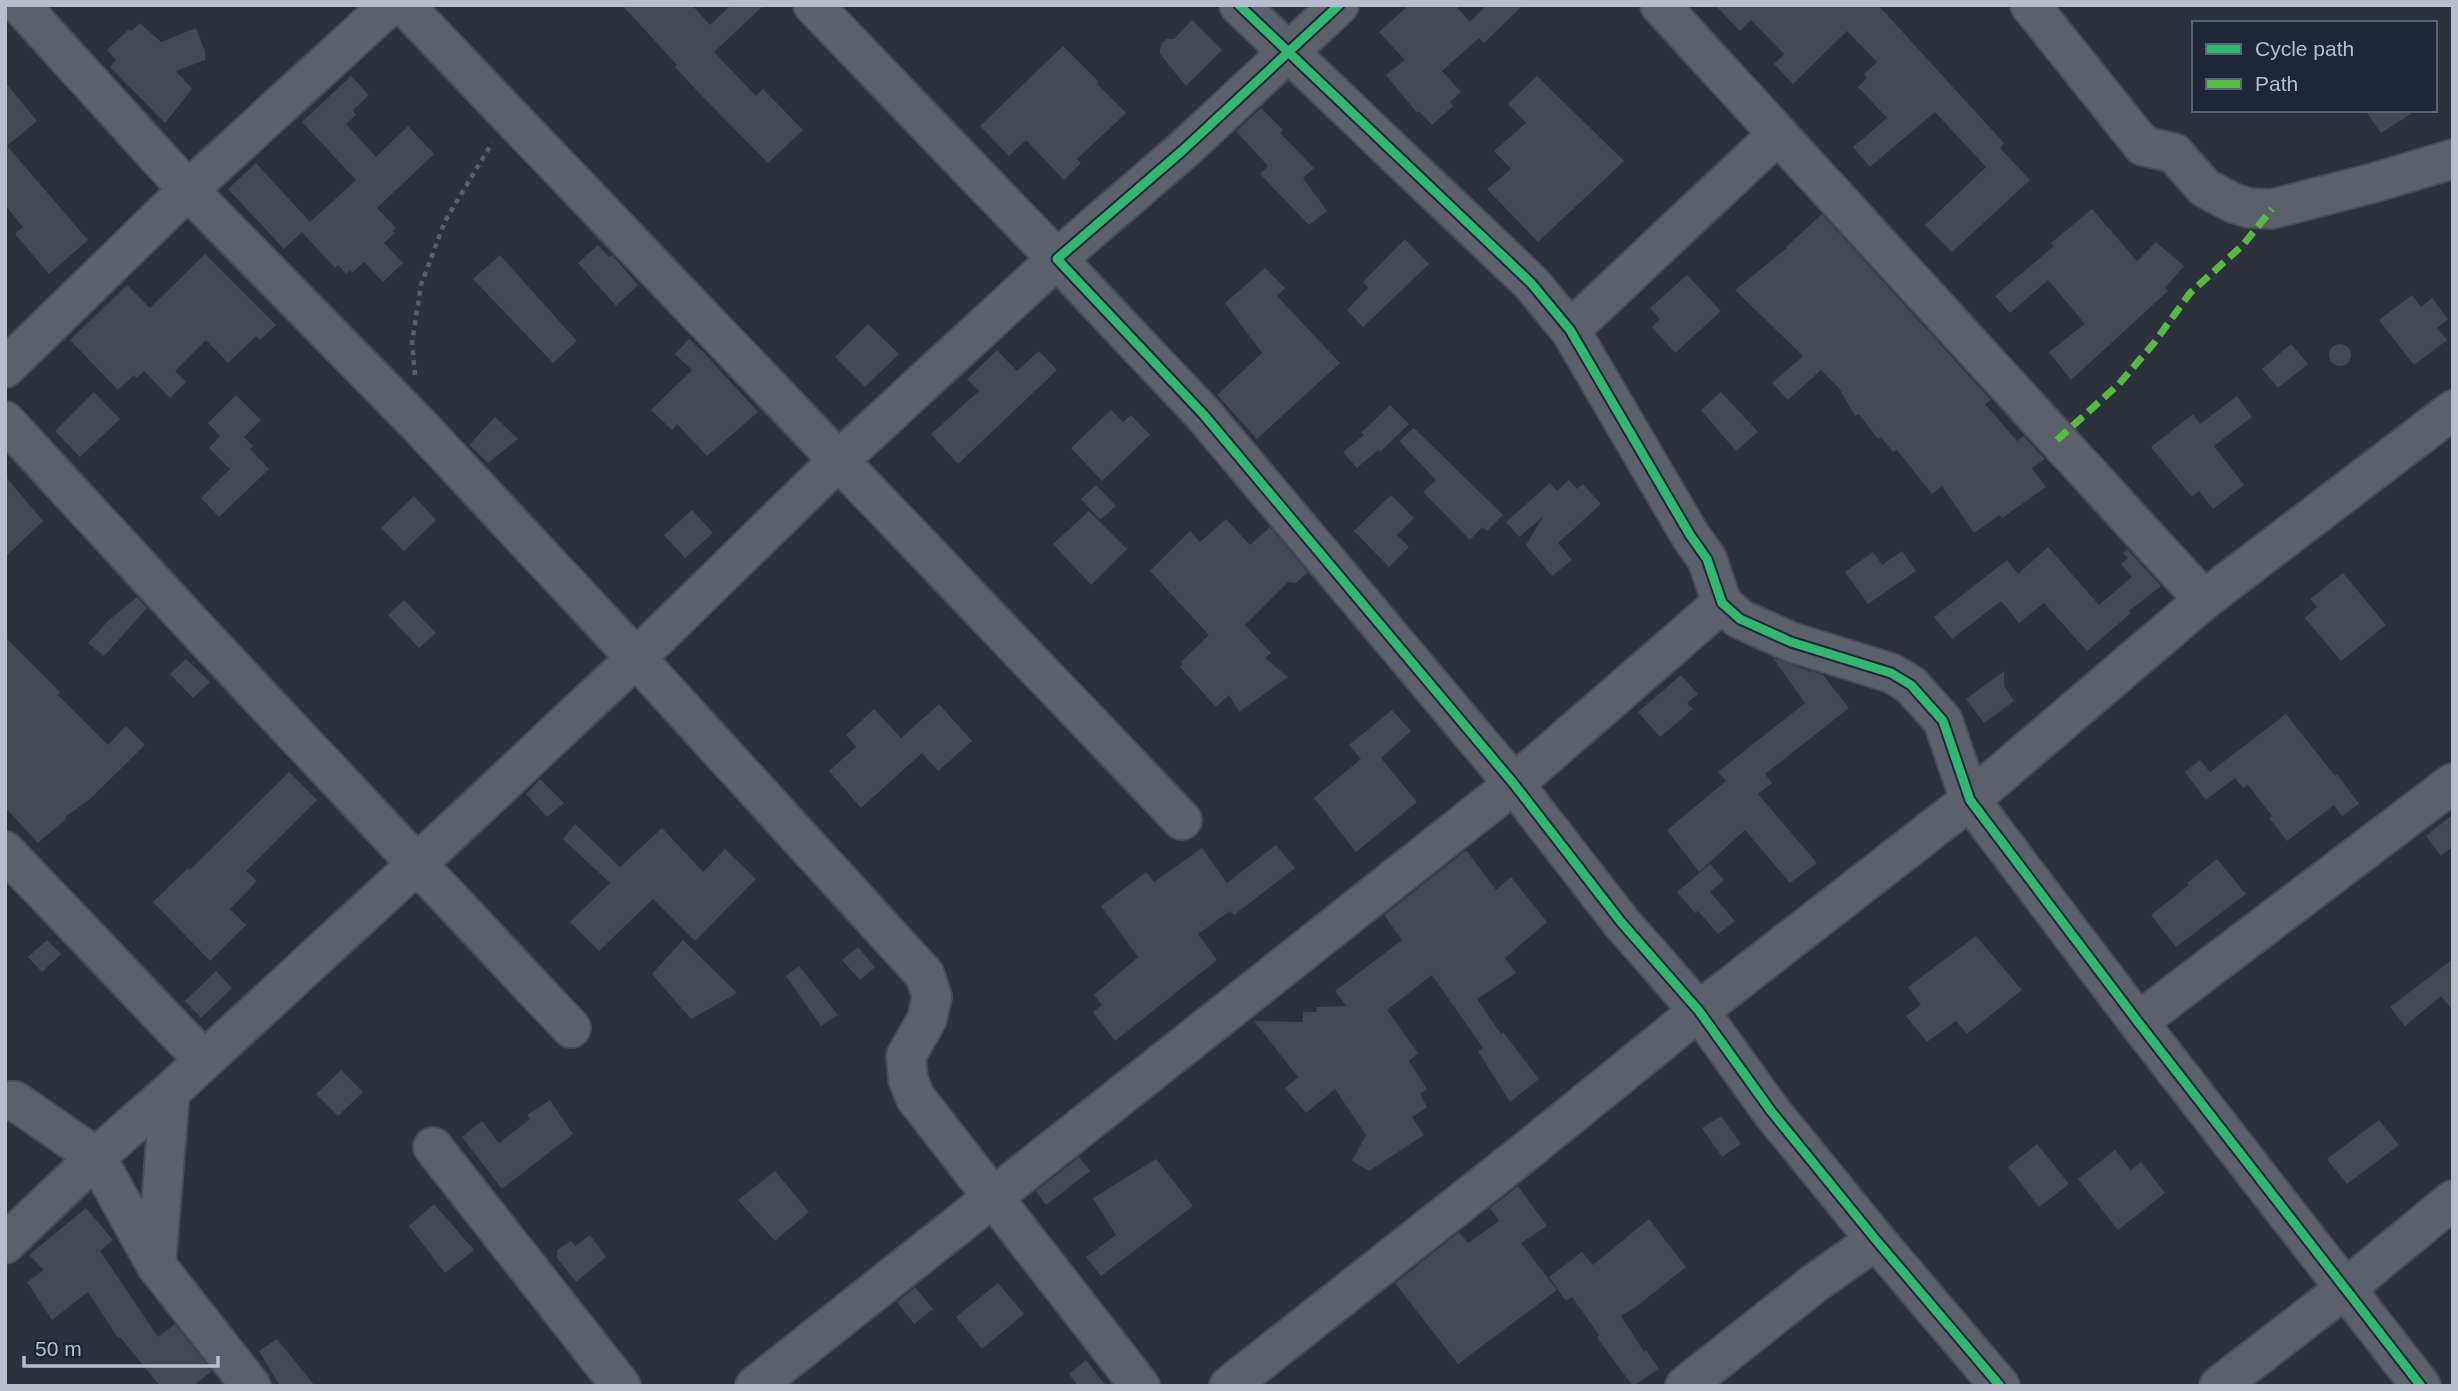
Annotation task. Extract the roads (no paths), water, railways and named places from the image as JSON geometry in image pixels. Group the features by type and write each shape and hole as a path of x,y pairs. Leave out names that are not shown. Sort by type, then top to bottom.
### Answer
{"street":[{"path":"20,5 188,190 418,424 925,975 932,997 927,1019 906,1056 908,1079 915,1097 1140,1386"},
{"path":"5,368 188,190 390,5"},
{"path":"404,5 1182,820"},
{"path":"813,5 1204,415 1514,784 1621,922 1699,1012 1771,1111 2000,1386"},
{"path":"1239,5 1287,54 1531,284 1570,330 1690,535 1707,559 1722,603 1740,619 1791,642 1891,673 1911,685 1943,721 1970,800 2138,1022 2421,1386"},
{"path":"5,1244 96,1157 417,864 636,658 838,461 1057,259 1182,151 1339,5"},
{"path":"1660,5 2204,600"},
{"path":"2030,5 2143,146 2174,153 2205,188 2241,206 2272,209 2453,159"},
{"path":"1570,330 1778,134"},
{"path":"1229,1386 1970,800 2204,600 2453,410"},
{"path":"5,421 571,1028"},
{"path":"755,1386 1514,784 1722,603"},
{"path":"2138,1022 2453,783"},
{"path":"5,851 204,1060"},
{"path":"156,1265 170,1092"},
{"path":"5,1101 15,1101 96,1157 156,1265 251,1386"},
{"path":"433,1147 621,1386"},
{"path":"2219,1386 2346,1288 2453,1200"},
{"path":"1685,1386 1804,1292 1876,1240"}]}
